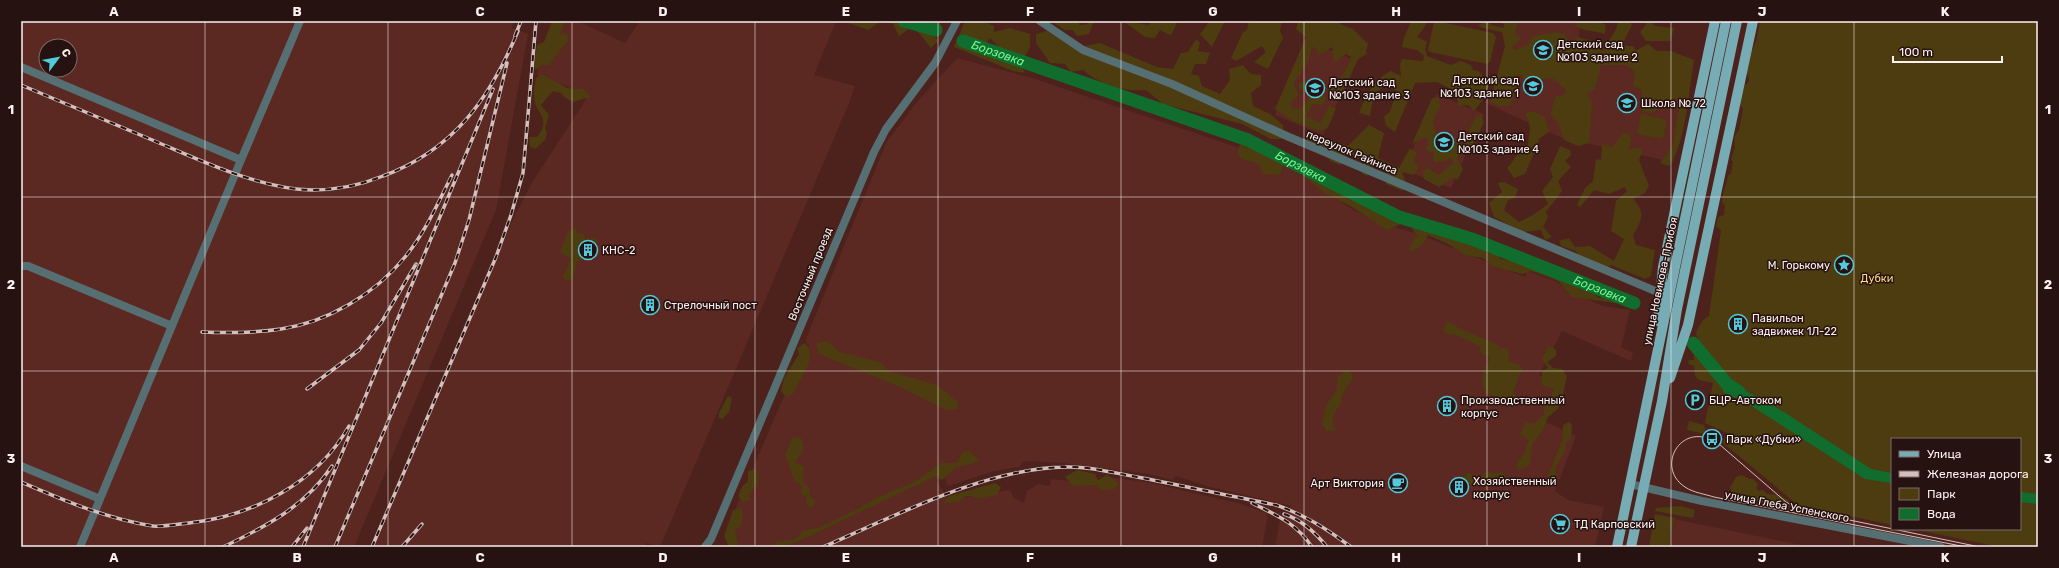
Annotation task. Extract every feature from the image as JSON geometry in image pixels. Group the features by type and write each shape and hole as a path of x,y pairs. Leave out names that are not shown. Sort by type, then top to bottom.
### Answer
{"main road":[{"path":"1655,359 1663,267 1715,21"},
{"name":"улица Новикова-Прибоя","path":"1618,547 1655,359 1726,21"},
{"name":"улица Новикова-Прибоя","path":"1632,547 1662,401 1679,301 1737,21"},
{"path":"1662,401 1688,325 1753,21"}],"street":[{"path":"80,547 300,21"},
{"name":"Восточный проезд","path":"705,547 714,532 874,152 886,129 935,64 957,21"},
{"name":"переулок Райниса","path":"1040,21 1083,50 1172,84 1289,137 1660,293"},
{"path":"21,67 241,160"},
{"path":"21,266 28,266 172,326"},
{"path":"21,466 100,499"},
{"name":"улица Глеба Успенского","path":"1630,484 1702,501 1941,547"}],"shaded area":[{"path":"21,21 514,21 512,28 528,34 496,210 354,547 21,547"},
{"path":"566,21 577,21 625,43 640,21 836,21 814,75 855,86 660,547 646,543 645,547 374,547 515,215 533,181 589,95 537,75 545,45 552,47"},
{"path":"1511,21 1580,21 1579,43 1692,67 1673,162 1562,138 1486,103 1508,57"},
{"name":"Детский сад №103 здание 3","path":"1306,40 1356,61 1323,135 1275,115"},
{"path":"957,58 1032,78 1281,162 1355,211 1400,229 1415,233 1525,277 1527,271 1555,281 1567,289 1602,306 1630,310 1621,347 1633,353 1631,361 1562,331 1539,375 1559,384 1544,421 1576,436 1555,491 1568,500 1604,507 1595,547 1275,547 1280,520 1292,506 1210,487 1175,476 1173,480 1149,474 1062,463 1023,461 1020,467 994,471 948,486 943,475 936,480 949,500 1010,490 1014,498 1024,503 1027,491 1038,484 1050,486 1051,479 1108,485 1109,477 1151,483 1241,504 1268,514 1262,547 732,547 725,533 781,403 809,345 805,341 887,141 917,102"},
{"name":"Детский сад №103 здание 4","path":"1436,94 1484,114 1451,188 1404,170"},
{"path":"1675,519 1698,524 1811,547 1669,547"}],"green space":[{"path":"552,21 565,21 560,35 564,33 568,36 568,42 562,47 549,65 542,65 536,70 534,66 537,45 544,42"},
{"path":"843,21 881,21 868,30"},
{"path":"886,21 941,21 940,23 942,27 935,36 938,41 931,48 913,26 899,36 893,24"},
{"path":"965,21 982,21 994,26 994,32 1010,28 1030,34 1030,47 1024,58 1002,50 990,38 982,53 1023,69 1025,73 1013,71 954,47"},
{"path":"1053,21 1078,21 1080,25 1088,24 1088,21 1094,21 1089,34 1077,36 1073,30 1065,30"},
{"path":"1123,21 1149,25 1151,21 1177,22 1173,32 1170,35 1160,30 1155,38 1145,37"},
{"path":"1210,21 1225,21 1212,47 1200,34"},
{"path":"1249,21 1282,21 1280,31 1283,38 1268,69 1254,62 1266,52 1262,46 1236,61 1231,58 1243,32 1247,30"},
{"path":"1298,21 1340,21 1340,24 1353,29 1368,44 1366,51 1367,54 1358,59 1341,97 1334,100 1328,93 1329,87 1336,86 1351,57 1346,54 1337,61 1333,59 1332,47 1322,54 1318,53 1316,48 1312,47 1307,64 1294,83 1299,96 1292,100 1291,108 1300,109 1312,94 1299,89 1299,84 1304,80 1313,84 1320,82 1323,88 1321,93 1327,99 1322,105 1313,104 1306,116 1320,123 1329,106 1336,108 1328,128 1320,131 1293,121 1275,109 1306,37 1296,29"},
{"path":"1411,21 1429,21 1417,37 1427,42 1425,49 1427,56 1451,65 1461,61 1471,65 1473,70 1479,71 1489,85 1482,101 1474,111 1468,105 1458,106 1456,92 1437,82 1415,83 1395,132 1386,126 1384,116 1390,112 1397,91 1385,85 1376,94 1370,116 1359,113 1367,94 1379,79 1391,71 1401,76 1400,65 1402,59 1423,61 1424,56 1417,50 1402,47 1404,37"},
{"path":"1436,21 1493,33 1496,37 1490,62 1487,64 1430,52 1428,50 1434,22"},
{"path":"1488,21 1491,25 1504,28 1504,24 1498,21 1518,21 1515,34 1522,38 1512,47 1515,51 1528,44 1533,36 1556,32 1564,34 1570,44 1576,37 1598,42 1603,52 1616,29 1618,21 1629,21 1632,25 1623,46 1634,46 1635,51 1648,44 1657,51 1671,51 1694,60 1683,130 1675,156 1669,166 1660,163 1672,148 1681,97 1671,100 1651,114 1642,110 1642,90 1633,86 1635,72 1626,65 1601,65 1595,89 1587,94 1592,103 1589,143 1578,146 1564,140 1558,122 1550,114 1556,96 1564,95 1566,90 1552,78 1540,80 1535,84 1524,79 1520,74 1518,76 1514,97 1509,106 1500,106 1490,102 1505,46 1502,32 1482,28 1478,25"},
{"path":"1574,21 1598,21 1606,25 1605,34 1579,28 1575,26"},
{"name":"Дубки","path":"1760,21 2038,21 2038,547 1999,547 1918,530 2021,530 2021,438 1891,438 1891,525 1798,505 1723,443 1727,433 1705,423 1713,383 1699,380 1695,376 1694,366 1688,364 1689,360 1694,360 1694,345 1700,342 1696,334 1698,328 1702,321 1709,316 1721,230 1716,226 1718,217 1724,215 1725,206 1722,202 1723,195 1728,175 1731,174 1733,162 1731,159 1735,148 1734,137 1739,130 1743,109 1740,104 1744,86 1749,82 1747,61 1756,42"},
{"path":"1651,22 1655,26 1675,28 1671,41 1646,41 1640,32 1647,23"},
{"path":"1047,31 1074,48 1100,43 1157,67 1173,69 1181,53 1188,52 1196,39 1200,43 1198,51 1210,53 1206,64 1195,64 1191,74 1199,76 1202,86 1220,94 1230,80 1229,69 1243,65 1251,74 1261,75 1261,85 1251,93 1253,106 1270,114 1283,125 1284,139 1271,139 1242,124 1163,104 1146,90 1121,89 1097,80 1083,70 1071,72 1065,64 1050,63 1036,43 1036,34"},
{"path":"542,74 567,88 583,89 591,96 588,99 585,98 574,102 564,97 561,93 553,91 541,105 549,115 545,128 547,133 545,140 535,149 530,147 529,137 537,137 543,125 542,116 535,102 534,95 536,78"},
{"path":"1432,98 1439,98 1440,107 1433,121 1440,149 1453,142 1463,144 1475,117 1481,115 1484,122 1474,144 1457,158 1463,169 1458,179 1453,178 1439,187 1424,179 1422,171 1428,168 1438,175 1454,163 1450,158 1444,161 1434,162 1433,153 1426,150 1429,140 1425,137 1412,144"},
{"path":"1533,111 1545,117 1549,132 1540,138 1525,174 1514,178 1507,168 1521,150 1528,145 1530,127 1526,113"},
{"path":"1641,114 1667,120 1663,139 1637,134"},
{"path":"1369,125 1384,133 1378,158 1399,168 1410,148 1417,153 1414,161 1419,167 1414,175 1402,172 1405,180 1403,191 1386,184 1385,169 1374,165 1367,176 1361,173 1366,159 1356,158 1350,152 1340,165 1330,161 1327,156 1306,148 1307,137 1313,137 1322,143 1331,140 1348,146"},
{"path":"1628,133 1632,140 1628,150 1638,147 1643,150 1639,160 1649,186 1645,193 1633,199 1641,213 1640,221 1633,236 1636,245 1655,250 1651,276 1645,279 1611,265 1601,272 1584,264 1576,251 1561,246 1559,241 1569,238 1575,247 1590,246 1614,261 1624,239 1611,231 1616,201 1627,191 1625,187 1609,194 1594,190 1580,207 1577,205 1585,188 1593,181 1596,159 1601,160 1602,144 1613,147 1622,134"},
{"path":"1240,144 1271,155 1287,153 1300,164 1306,174 1320,175 1332,188 1340,190 1348,199 1363,202 1386,215 1394,216 1401,224 1387,230 1352,207 1325,193 1284,162 1280,175 1263,174 1259,164 1241,159 1237,152"},
{"path":"1560,146 1570,150 1571,155 1565,161 1571,167 1558,181 1562,191 1546,212 1548,217 1543,227 1552,237 1545,240 1541,230 1523,232 1494,217 1489,203 1502,192 1498,183 1504,182 1518,189 1515,198 1508,200 1504,210 1519,222 1533,215 1548,204 1542,191 1553,177 1550,169"},
{"path":"1416,225 1481,247 1487,253 1497,254 1501,259 1525,263 1544,271 1551,270 1566,274 1571,285 1594,294 1599,298 1621,294 1632,298 1628,305 1572,297 1558,281 1531,271 1522,274 1492,266 1483,258 1465,255 1448,244 1428,235 1424,243 1412,252 1409,250 1414,238 1418,237 1412,229"},
{"path":"576,227 578,234 583,233 586,240 594,237 598,241 588,259 577,261 573,279 566,281 563,276 571,259 560,252 568,232"},
{"path":"1447,322 1496,344 1500,348 1508,348 1509,361 1520,365 1524,371 1520,373 1513,393 1518,396 1518,402 1510,407 1503,401 1485,393 1482,379 1485,368 1490,359 1481,353 1479,346 1459,336 1447,334 1443,330"},
{"path":"827,341 840,352 880,362 889,371 937,385 958,402 957,409 946,410 902,388 819,354 816,343"},
{"path":"805,343 809,349 809,362 793,394 787,397 781,391 784,378 799,354 797,348"},
{"path":"1549,345 1556,350 1556,356 1547,362 1553,368 1562,369 1567,376 1562,400 1557,410 1548,417 1543,430 1532,445 1530,465 1519,470 1516,465 1523,455 1529,441 1520,434 1526,422 1534,424 1544,414 1544,400 1550,397 1554,389 1542,385 1542,371 1548,368 1542,359"},
{"path":"1347,369 1354,376 1341,397 1342,403 1334,415 1333,422 1335,430 1327,431 1322,424 1326,405 1337,390 1337,378"},
{"path":"728,396 732,398 729,412 722,419 719,418 719,413"},
{"path":"1689,421 1704,425 1706,432 1704,434 1687,430"},
{"path":"1569,422 1572,425 1571,439 1565,444 1565,452 1555,468 1557,475 1548,484 1546,480 1563,438 1563,425"},
{"path":"793,436 802,439 804,448 795,462 804,466 803,482 809,487 810,497 816,501 812,508 806,505 807,498 801,493 802,485 795,482 785,455"},
{"path":"963,451 969,451 979,460 972,464 956,467 942,480 936,476 799,541 783,547 768,547 777,542 795,539 804,530 817,528 858,509 874,499 914,482 941,463 957,463"},
{"path":"756,469 759,475 758,484 749,494 750,500 743,502 738,496 743,485 748,482 748,471"},
{"path":"1077,470 1095,474 1098,480 1107,475 1119,483 1115,489 1101,490 1095,485 1073,486 1065,477"},
{"path":"1489,471 1494,474 1502,472 1506,476 1501,488 1494,483 1486,486 1458,482 1468,473 1478,477"},
{"path":"1742,475 1749,479 1753,479 1758,484 1756,488 1759,491 1763,490 1767,494 1779,495 1788,500 1788,507 1761,503 1753,499 1742,500 1733,496 1730,488 1736,477"},
{"path":"995,483 1001,487 997,495 981,498 966,496 958,502 943,503 949,496"},
{"path":"1681,506 1695,510 1693,518 1655,511 1656,508"},
{"path":"741,508 743,515 742,521 735,531 739,547 729,547 724,536 733,510"},
{"path":"1655,514 1675,518 1669,547 1649,547"}],"water":[{"path":"1726,380 1784,412 1871,469 1891,473 1891,483 1865,479 1747,403 1723,392 1724,383"},
{"path":"2021,492 2038,494 2038,504 2021,502"}],"waterway":[{"name":"Борзовка","path":"904,21 936,30"},
{"name":"Борзовка","path":"963,41 1248,140 1399,217 1472,239 1634,303"},
{"name":"Борзовка","path":"1693,343 1727,384 1739,392"}],"tram line":[{"path":"1891,529 1801,510 1786,502 1719,444 1706,438 1694,437 1684,441 1676,448 1672,458 1672,468 1676,478 1685,487 1696,492 1714,497 1966,547"},
{"path":"1898,530 1980,547"}],"railway":[{"path":"515,36 521,21"},
{"path":"372,547 496,257 511,215 523,173 536,21"},
{"path":"21,85 213,166 253,180 293,188 312,190 330,189 366,182 408,165 430,152 450,136 467,119 482,99 495,78 518,31"},
{"path":"335,547 455,263 469,220 507,63"},
{"path":"303,547 493,89"},
{"path":"202,332 222,333 261,331 299,325 333,313 365,294 380,283 412,248 425,228 452,175"},
{"path":"307,389 359,350 381,323 416,264"},
{"path":"21,482 102,514 136,523 162,526 213,519 236,513 259,504 281,493 301,480 320,464 336,446 349,426"},
{"path":"223,547 254,532 284,514 310,493 332,466"},
{"path":"823,547 911,508 973,485 1035,469 1065,467 1110,472 1276,505 1297,513 1315,523 1351,547"},
{"path":"1252,503 1278,516 1293,526 1312,547"},
{"path":"1284,514 1308,527 1327,547"},
{"path":"402,547 422,524"},
{"path":"292,547 307,528"}],"place":[{"name":"Детский сад №103 здание 2","path":"1543,50"},
{"name":"Детский сад №103 здание 1","path":"1533,86"},
{"name":"Детский сад №103 здание 3","path":"1315,88"},
{"name":"Школа № 72","path":"1627,103"},
{"name":"Детский сад №103 здание 4","path":"1444,142"},
{"name":"КНС-2","path":"588,250"},
{"name":"М. Горькому","path":"1844,265"},
{"name":"Стрелочный пост","path":"650,305"},
{"name":"Павильон задвижек 1Л-22","path":"1738,324"},
{"name":"БЦР-Автоком","path":"1695,400"},
{"name":"Производственный корпус","path":"1447,406"},
{"name":"Парк «Дубки»","path":"1712,439"},
{"name":"Арт Виктория","path":"1398,483"},
{"name":"Хозяйственный корпус","path":"1459,487"},
{"name":"ТД Карповский","path":"1560,524"}]}
